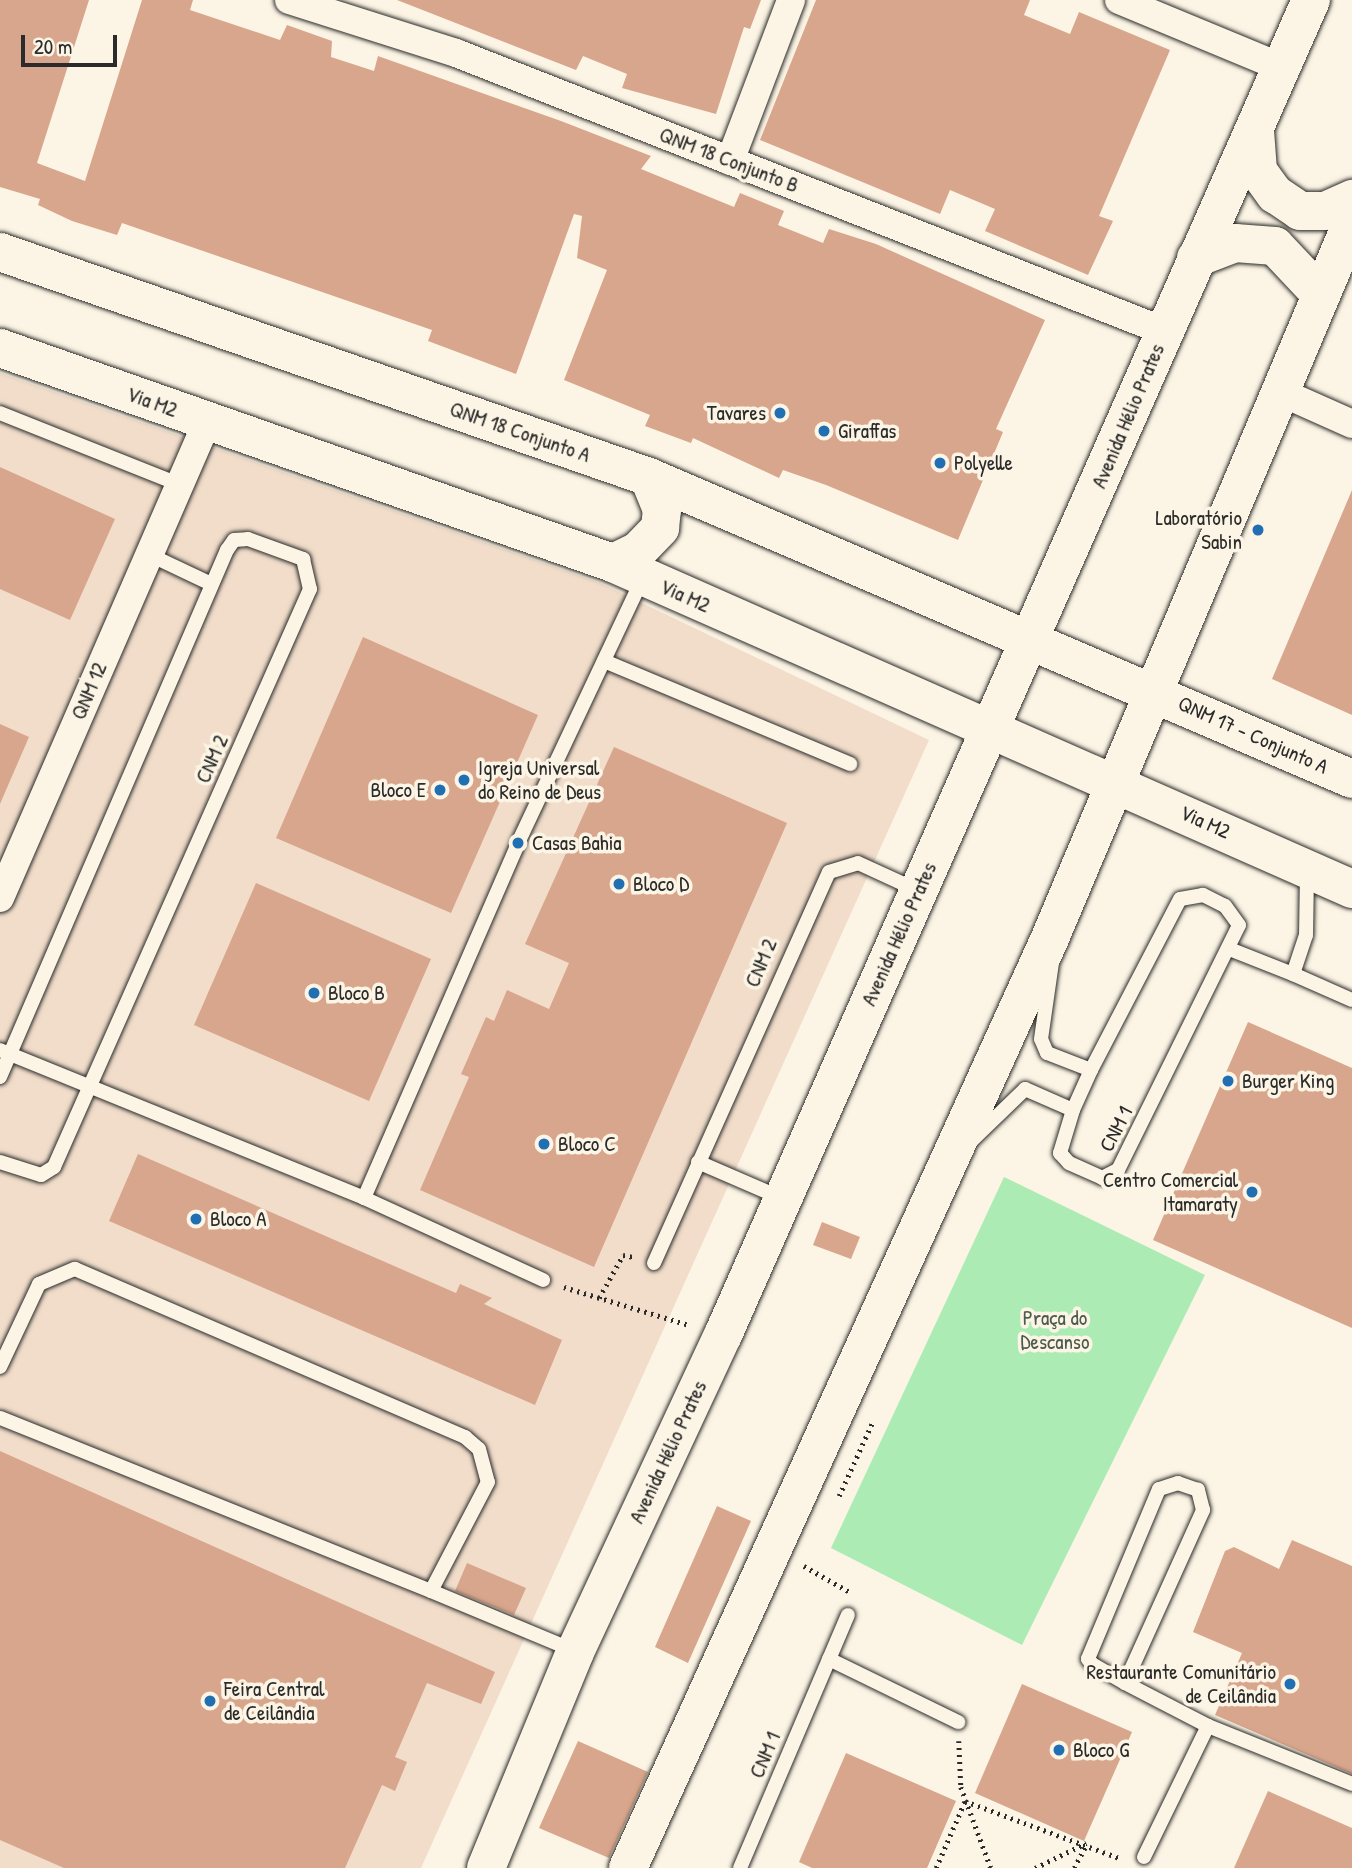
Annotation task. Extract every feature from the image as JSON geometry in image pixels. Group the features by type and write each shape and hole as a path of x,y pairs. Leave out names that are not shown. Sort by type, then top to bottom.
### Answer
{"main road":[{"name":"Avenida Hélio Prates","path":"486,1868 575,1651 723,1335 1311,0"},
{"path":"1255,131 1258,171 1275,194 1300,211 1325,211 1352,199"},
{"path":"632,1867 1050,938 1278,391 1352,222"},
{"path":"1196,258 1235,243 1275,246 1320,294"},
{"name":"QNM 18 Conjunto A","path":"4,257 649,477 1030,639"},
{"name":"Via M2","path":"0,348 628,570 1115,779 1352,889"},
{"path":"628,570 660,528 659,498 649,477"},
{"path":"1030,639 1153,692"},
{"name":"QNM 17 - Conjunto A","path":"1153,692 1352,779"}],"street":[{"name":"QNM 18 Conjunto B","path":"289,0 456,53 1164,331"},
{"path":"730,161 792,0"},
{"path":"1119,0 1283,68"},
{"path":"1278,391 1352,424"},
{"name":"QNM 12","path":"0,898 148,554 184,486 207,422"}],"lane":[{"path":"0,413 184,486"},
{"name":"CNM 2","path":"0,1077 5,1052 209,583 234,540 248,539 303,559 310,589 54,1167 41,1175 0,1162"},
{"path":"148,554 209,583"},
{"path":"364,1198 604,661 628,570"},
{"path":"604,661 850,764"},
{"name":"CNM 2","path":"654,1263 829,872 858,863 918,890"},
{"path":"1293,974 1306,935 1306,868"},
{"name":"CNM 1","path":"1073,1110 1060,1153 1079,1168 1112,1175 1231,950 1239,925 1225,906 1203,895 1180,899 1091,1070"},
{"path":"956,1150 980,1139 1025,1089 1073,1110 1091,1070 1047,1053 1041,1039 1052,974 1050,938"},
{"path":"1231,950 1352,1000"},
{"path":"5,1052 364,1198 543,1280"},
{"path":"698,1162 782,1198"},
{"path":"0,1367 40,1284 75,1269 465,1437 478,1449 488,1482 431,1591"},
{"path":"0,1418 575,1651"},
{"path":"1125,1683 1203,1510 1198,1490 1178,1483 1159,1489 1086,1653 1092,1664 1125,1683 1208,1726 1352,1784"},
{"name":"CNM 1","path":"740,1868 848,1615"},
{"path":"829,1659 958,1722"},
{"path":"1144,1857 1208,1726"}],"path":[{"path":"599,1297 623,1255 654,1263"},
{"path":"543,1280 723,1335"},
{"path":"832,1510 875,1416"},
{"path":"809,1556 803,1568 856,1595 848,1615"},
{"path":"958,1722 965,1801 991,1868"},
{"path":"965,1801 1087,1843 1128,1862"},
{"path":"936,1868 965,1801"},
{"path":"1035,1868 1087,1843"},
{"path":"1074,1868 1087,1843"}],"shaded area":[{"path":"0,373 600,583 929,740 421,1868 0,1868"}],"green space":[{"name":"Praça do Descanso","path":"1004,1177 1205,1275 1022,1645 831,1548"}],"building":[{"path":"0,0 89,0 37,163 85,181 142,0 193,0 190,10 280,40 287,25 332,41 331,57 374,71 378,56 561,121 651,156 641,169 734,207 740,193 784,211 778,225 823,243 829,229 876,244 1045,320 996,429 1003,432 958,540 826,485 783,470 779,478 693,438 691,443 645,426 650,415 564,380 607,270 577,258 582,216 574,214 516,374 428,341 432,330 122,223 117,235 72,221 38,205 40,199 0,187"},
{"path":"397,0 761,0 750,29 744,27 716,114 622,88 627,74 583,56 576,70"},
{"path":"816,0 1030,0 1024,15 1070,34 1079,12 1170,50 1099,216 1113,221 1088,275 985,231 995,209 950,190 940,214 760,140"},
{"path":"0,467 115,519 70,620 0,589"},
{"path":"1352,490 1352,715 1272,679"},
{"name":"Bloco E","path":"363,637 538,715 451,913 276,838"},
{"path":"0,724 29,737 0,804"},
{"path":"614,747 787,823 594,1267 420,1190 469,1077 461,1074 486,1017 494,1021 507,990 549,1009 569,963 525,944"},
{"path":"256,883 431,959 369,1101 194,1025"},
{"name":"Centro Comercial Itamaraty","path":"1248,1022 1352,1068 1352,1328 1153,1240"},
{"path":"138,1154 456,1293 460,1284 492,1298 484,1304 562,1340 535,1405 109,1221"},
{"path":"822,1222 860,1237 851,1259 813,1245"},
{"name":"Feira Central de Ceilândia","path":"0,1451 495,1672 481,1704 427,1683 395,1757 407,1762 395,1791 382,1785 345,1868 64,1868 0,1840"},
{"path":"717,1506 751,1521 688,1663 655,1647"},
{"name":"Restaurante Comunitário de Ceilândia","path":"1292,1540 1352,1566 1352,1774 1215,1715 1242,1653 1193,1632 1225,1551 1234,1547 1279,1569"},
{"path":"467,1563 526,1588 514,1615 455,1591"},
{"name":"Bloco G","path":"1022,1684 1132,1732 1084,1841 975,1793"},
{"path":"578,1741 648,1772 609,1858 539,1828"},
{"path":"846,1753 956,1801 927,1868 812,1868 799,1862"},
{"path":"1268,1791 1352,1828 1352,1868 1234,1868"}],"place":[{"name":"Tavares","path":"780,413"},
{"name":"Giraffas","path":"824,431"},
{"name":"Polyelle","path":"940,463"},
{"name":"Laboratório Sabin","path":"1258,530"},
{"name":"Igreja Universal do Reino de Deus","path":"464,780"},
{"name":"Bloco E","path":"440,790"},
{"name":"Casas Bahia","path":"518,843"},
{"name":"Bloco D","path":"619,884"},
{"name":"Bloco B","path":"314,993"},
{"name":"Burger King","path":"1228,1081"},
{"name":"Bloco C","path":"544,1144"},
{"name":"Centro Comercial Itamaraty","path":"1252,1192"},
{"name":"Bloco A","path":"196,1219"},
{"name":"Restaurante Comunitário de Ceilândia","path":"1290,1684"},
{"name":"Feira Central de Ceilândia","path":"210,1701"},
{"name":"Bloco G","path":"1059,1750"}]}
